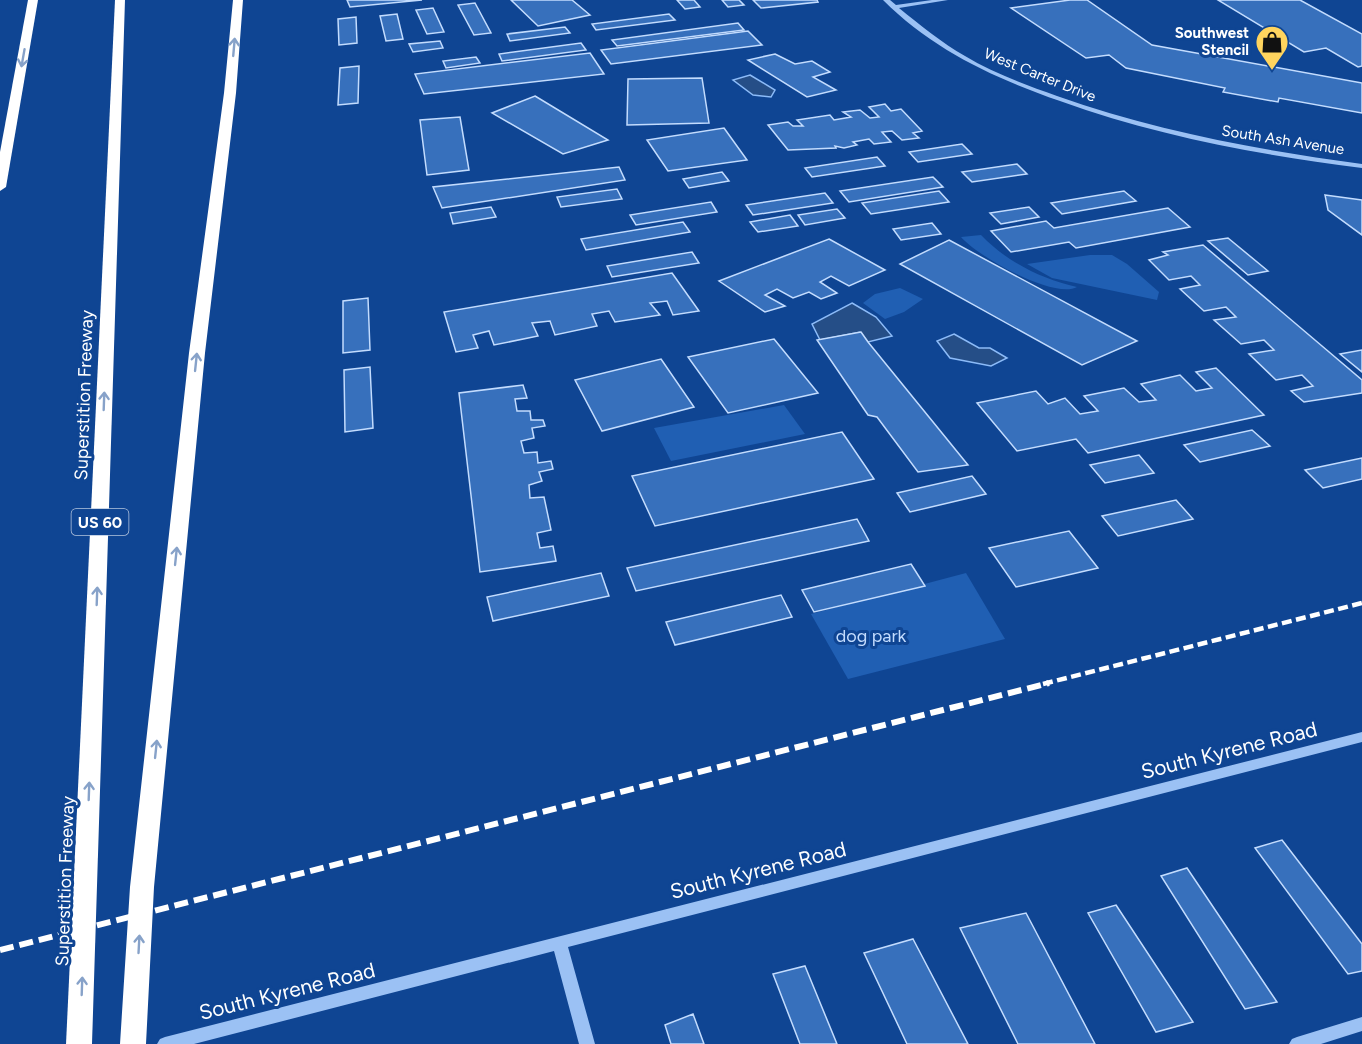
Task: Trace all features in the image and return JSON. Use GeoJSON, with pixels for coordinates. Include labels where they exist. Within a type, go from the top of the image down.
{"type":"FeatureCollection","features":[{"type":"Feature","properties":{"kind":"highway"},"geometry":{"type":"LineString","coordinates":[[0,187],[33,0]]}},
{"type":"Feature","properties":{"kind":"highway","name":"Superstition Freeway"},"geometry":{"type":"LineString","coordinates":[[79,1044],[120,0]]}},
{"type":"Feature","properties":{"kind":"highway"},"geometry":{"type":"LineString","coordinates":[[133,1044],[142,887],[197,353],[230,93],[238,0]]}},
{"type":"Feature","properties":{"kind":"street","name":"West Carter Drive"},"geometry":{"type":"LineString","coordinates":[[886,0],[923,32],[964,58],[1009,80],[1113,117],[1200,140]]}},
{"type":"Feature","properties":{"kind":"street"},"geometry":{"type":"LineString","coordinates":[[894,7],[945,0]]}},
{"type":"Feature","properties":{"kind":"street","name":"South Ash Avenue"},"geometry":{"type":"LineString","coordinates":[[1200,140],[1290,157],[1362,166]]}},
{"type":"Feature","properties":{"kind":"street","name":"South Kyrene Road"},"geometry":{"type":"LineString","coordinates":[[165,1044],[1362,737]]}},
{"type":"Feature","properties":{"kind":"street"},"geometry":{"type":"LineString","coordinates":[[559,942],[587,1044]]}},
{"type":"Feature","properties":{"kind":"street"},"geometry":{"type":"LineString","coordinates":[[1296,1044],[1362,1024]]}},
{"type":"Feature","properties":{"kind":"green space"},"geometry":{"type":"Polygon","coordinates":[[[981,235],[991,245],[1025,268],[1077,287],[1066,289],[1034,282],[999,265],[961,237],[981,235]]]}},
{"type":"Feature","properties":{"kind":"green space"},"geometry":{"type":"Polygon","coordinates":[[[1090,255],[1112,255],[1127,264],[1159,292],[1157,300],[1052,278],[1027,264],[1090,255]]]}},
{"type":"Feature","properties":{"kind":"green space"},"geometry":{"type":"Polygon","coordinates":[[[900,288],[923,299],[904,312],[885,319],[863,303],[875,294],[900,288]]]}},
{"type":"Feature","properties":{"kind":"green space"},"geometry":{"type":"Polygon","coordinates":[[[784,405],[805,434],[671,461],[654,428],[784,405]]]}},
{"type":"Feature","properties":{"kind":"green space","name":"dog park"},"geometry":{"type":"Polygon","coordinates":[[[966,573],[1005,639],[848,679],[811,614],[966,573]]]}},
{"type":"Feature","properties":{"kind":"shaded area"},"geometry":{"type":"Polygon","coordinates":[[[750,75],[775,90],[771,97],[753,95],[733,80],[750,75]]]}},
{"type":"Feature","properties":{"kind":"shaded area"},"geometry":{"type":"Polygon","coordinates":[[[852,303],[876,317],[892,336],[868,342],[860,332],[820,340],[812,324],[852,303]]]}},
{"type":"Feature","properties":{"kind":"shaded area"},"geometry":{"type":"Polygon","coordinates":[[[954,334],[979,348],[990,348],[1007,358],[991,366],[950,358],[937,341],[954,334]]]}},
{"type":"Feature","properties":{"kind":"building"},"geometry":{"type":"Polygon","coordinates":[[[347,0],[422,0],[350,7],[347,0]]]}},
{"type":"Feature","properties":{"kind":"building"},"geometry":{"type":"Polygon","coordinates":[[[511,0],[572,0],[590,15],[538,26],[511,0]]]}},
{"type":"Feature","properties":{"kind":"building"},"geometry":{"type":"Polygon","coordinates":[[[677,0],[694,0],[700,7],[685,9],[677,0]]]}},
{"type":"Feature","properties":{"kind":"building"},"geometry":{"type":"Polygon","coordinates":[[[722,0],[739,0],[744,5],[728,7],[722,0]]]}},
{"type":"Feature","properties":{"kind":"building"},"geometry":{"type":"Polygon","coordinates":[[[753,0],[817,0],[818,2],[761,8],[753,0]]]}},
{"type":"Feature","properties":{"kind":"building"},"geometry":{"type":"Polygon","coordinates":[[[1087,0],[1152,45],[1362,83],[1362,113],[1279,98],[1278,102],[1223,92],[1225,88],[1126,68],[1109,55],[1086,58],[1011,8],[1087,0]]]}},
{"type":"Feature","properties":{"kind":"building"},"geometry":{"type":"Polygon","coordinates":[[[1218,0],[1300,0],[1362,34],[1362,66],[1358,67],[1326,48],[1304,52],[1218,0]]]}},
{"type":"Feature","properties":{"kind":"building"},"geometry":{"type":"Polygon","coordinates":[[[475,3],[491,33],[474,35],[458,5],[475,3]]]}},
{"type":"Feature","properties":{"kind":"building"},"geometry":{"type":"Polygon","coordinates":[[[433,8],[444,32],[427,34],[416,10],[433,8]]]}},
{"type":"Feature","properties":{"kind":"building"},"geometry":{"type":"Polygon","coordinates":[[[397,14],[403,39],[386,41],[380,16],[397,14]]]}},
{"type":"Feature","properties":{"kind":"building"},"geometry":{"type":"Polygon","coordinates":[[[669,14],[675,20],[596,30],[592,24],[669,14]]]}},
{"type":"Feature","properties":{"kind":"building"},"geometry":{"type":"Polygon","coordinates":[[[356,17],[357,43],[339,45],[338,19],[356,17]]]}},
{"type":"Feature","properties":{"kind":"building"},"geometry":{"type":"Polygon","coordinates":[[[738,23],[744,30],[617,46],[612,40],[738,23]]]}},
{"type":"Feature","properties":{"kind":"building"},"geometry":{"type":"Polygon","coordinates":[[[565,27],[570,33],[510,41],[507,34],[565,27]]]}},
{"type":"Feature","properties":{"kind":"building"},"geometry":{"type":"Polygon","coordinates":[[[748,31],[762,45],[611,64],[601,50],[748,31]]]}},
{"type":"Feature","properties":{"kind":"building"},"geometry":{"type":"Polygon","coordinates":[[[440,41],[443,48],[413,52],[409,44],[440,41]]]}},
{"type":"Feature","properties":{"kind":"building"},"geometry":{"type":"Polygon","coordinates":[[[581,43],[586,50],[502,61],[499,54],[581,43]]]}},
{"type":"Feature","properties":{"kind":"building"},"geometry":{"type":"Polygon","coordinates":[[[590,53],[604,74],[424,94],[415,74],[590,53]]]}},
{"type":"Feature","properties":{"kind":"building"},"geometry":{"type":"Polygon","coordinates":[[[775,54],[795,64],[812,61],[830,72],[813,77],[836,90],[807,97],[748,60],[775,54]]]}},
{"type":"Feature","properties":{"kind":"building"},"geometry":{"type":"Polygon","coordinates":[[[476,57],[480,63],[446,68],[443,61],[476,57]]]}},
{"type":"Feature","properties":{"kind":"building"},"geometry":{"type":"Polygon","coordinates":[[[359,66],[358,103],[338,105],[340,68],[359,66]]]}},
{"type":"Feature","properties":{"kind":"building"},"geometry":{"type":"Polygon","coordinates":[[[702,78],[709,123],[627,125],[628,79],[702,78]]]}},
{"type":"Feature","properties":{"kind":"building"},"geometry":{"type":"Polygon","coordinates":[[[535,96],[608,140],[563,154],[492,113],[535,96]]]}},
{"type":"Feature","properties":{"kind":"building"},"geometry":{"type":"Polygon","coordinates":[[[885,104],[891,111],[901,109],[922,131],[913,133],[919,138],[902,140],[892,131],[882,132],[891,142],[874,144],[869,139],[853,142],[857,145],[844,148],[835,146],[836,148],[788,150],[768,125],[788,122],[793,126],[803,126],[797,120],[830,115],[834,120],[851,117],[843,112],[860,110],[870,118],[879,117],[869,107],[885,104]]]}},
{"type":"Feature","properties":{"kind":"building"},"geometry":{"type":"Polygon","coordinates":[[[460,117],[469,170],[427,175],[420,120],[460,117]]]}},
{"type":"Feature","properties":{"kind":"building"},"geometry":{"type":"Polygon","coordinates":[[[724,128],[747,160],[668,171],[647,140],[724,128]]]}},
{"type":"Feature","properties":{"kind":"building"},"geometry":{"type":"Polygon","coordinates":[[[962,144],[972,154],[918,162],[909,152],[962,144]]]}},
{"type":"Feature","properties":{"kind":"building"},"geometry":{"type":"Polygon","coordinates":[[[877,157],[885,166],[812,177],[805,168],[877,157]]]}},
{"type":"Feature","properties":{"kind":"building"},"geometry":{"type":"Polygon","coordinates":[[[1017,164],[1027,174],[972,182],[962,172],[1017,164]]]}},
{"type":"Feature","properties":{"kind":"building"},"geometry":{"type":"Polygon","coordinates":[[[619,167],[625,180],[442,208],[433,187],[619,167]]]}},
{"type":"Feature","properties":{"kind":"building"},"geometry":{"type":"Polygon","coordinates":[[[722,172],[729,181],[689,188],[683,179],[722,172]]]}},
{"type":"Feature","properties":{"kind":"building"},"geometry":{"type":"Polygon","coordinates":[[[933,177],[943,187],[849,202],[840,191],[933,177]]]}},
{"type":"Feature","properties":{"kind":"building"},"geometry":{"type":"Polygon","coordinates":[[[617,189],[622,199],[561,207],[557,197],[617,189]]]}},
{"type":"Feature","properties":{"kind":"building"},"geometry":{"type":"Polygon","coordinates":[[[939,191],[949,202],[871,214],[862,203],[939,191]]]}},
{"type":"Feature","properties":{"kind":"building"},"geometry":{"type":"Polygon","coordinates":[[[1124,191],[1136,201],[1062,214],[1051,203],[1124,191]]]}},
{"type":"Feature","properties":{"kind":"building"},"geometry":{"type":"Polygon","coordinates":[[[825,193],[833,203],[753,215],[746,205],[825,193]]]}},
{"type":"Feature","properties":{"kind":"building"},"geometry":{"type":"Polygon","coordinates":[[[1325,195],[1362,200],[1362,235],[1328,210],[1325,195]]]}},
{"type":"Feature","properties":{"kind":"building"},"geometry":{"type":"Polygon","coordinates":[[[711,202],[717,212],[636,225],[630,215],[711,202]]]}},
{"type":"Feature","properties":{"kind":"building"},"geometry":{"type":"Polygon","coordinates":[[[491,207],[496,217],[453,224],[450,213],[491,207]]]}},
{"type":"Feature","properties":{"kind":"building"},"geometry":{"type":"Polygon","coordinates":[[[1029,207],[1039,217],[1001,224],[990,213],[1029,207]]]}},
{"type":"Feature","properties":{"kind":"building"},"geometry":{"type":"Polygon","coordinates":[[[1168,208],[1190,227],[1076,248],[1069,242],[1011,252],[991,231],[1046,221],[1054,228],[1168,208]]]}},
{"type":"Feature","properties":{"kind":"building"},"geometry":{"type":"Polygon","coordinates":[[[837,209],[845,218],[805,225],[798,215],[837,209]]]}},
{"type":"Feature","properties":{"kind":"building"},"geometry":{"type":"Polygon","coordinates":[[[790,215],[798,226],[758,232],[750,222],[790,215]]]}},
{"type":"Feature","properties":{"kind":"building"},"geometry":{"type":"Polygon","coordinates":[[[683,222],[690,232],[586,250],[581,239],[683,222]]]}},
{"type":"Feature","properties":{"kind":"building"},"geometry":{"type":"Polygon","coordinates":[[[932,223],[941,234],[901,240],[893,229],[932,223]]]}},
{"type":"Feature","properties":{"kind":"building"},"geometry":{"type":"Polygon","coordinates":[[[1228,238],[1268,271],[1248,275],[1208,241],[1228,238]]]}},
{"type":"Feature","properties":{"kind":"building"},"geometry":{"type":"Polygon","coordinates":[[[829,239],[885,270],[849,286],[831,276],[820,282],[837,293],[821,299],[809,292],[793,298],[777,289],[765,295],[785,306],[765,312],[719,281],[829,239]]]}},
{"type":"Feature","properties":{"kind":"building"},"geometry":{"type":"Polygon","coordinates":[[[949,240],[1137,341],[1082,365],[900,264],[949,240]]]}},
{"type":"Feature","properties":{"kind":"building"},"geometry":{"type":"Polygon","coordinates":[[[1203,245],[1362,380],[1362,393],[1304,402],[1291,391],[1313,386],[1302,375],[1276,380],[1249,354],[1274,350],[1264,340],[1241,344],[1214,320],[1236,317],[1226,307],[1204,311],[1180,289],[1200,285],[1191,276],[1169,280],[1149,260],[1168,255],[1163,252],[1203,245]]]}},
{"type":"Feature","properties":{"kind":"building"},"geometry":{"type":"Polygon","coordinates":[[[692,252],[699,263],[612,277],[607,266],[692,252]]]}},
{"type":"Feature","properties":{"kind":"building"},"geometry":{"type":"Polygon","coordinates":[[[672,273],[699,311],[673,315],[667,301],[650,303],[660,315],[615,322],[609,311],[592,314],[597,326],[555,335],[550,321],[532,323],[538,336],[494,345],[489,331],[473,335],[478,348],[456,352],[444,312],[672,273]]]}},
{"type":"Feature","properties":{"kind":"building"},"geometry":{"type":"Polygon","coordinates":[[[368,298],[370,350],[343,353],[343,301],[368,298]]]}},
{"type":"Feature","properties":{"kind":"building"},"geometry":{"type":"Polygon","coordinates":[[[861,332],[968,465],[918,472],[877,417],[868,415],[817,340],[861,332]]]}},
{"type":"Feature","properties":{"kind":"building"},"geometry":{"type":"Polygon","coordinates":[[[774,339],[818,393],[728,413],[688,357],[774,339]]]}},
{"type":"Feature","properties":{"kind":"building"},"geometry":{"type":"Polygon","coordinates":[[[1362,350],[1362,372],[1340,354],[1362,350]]]}},
{"type":"Feature","properties":{"kind":"building"},"geometry":{"type":"Polygon","coordinates":[[[661,359],[694,407],[602,431],[575,380],[661,359]]]}},
{"type":"Feature","properties":{"kind":"building"},"geometry":{"type":"Polygon","coordinates":[[[370,367],[373,428],[345,432],[344,370],[370,367]]]}},
{"type":"Feature","properties":{"kind":"building"},"geometry":{"type":"Polygon","coordinates":[[[1216,368],[1264,415],[1088,453],[1076,439],[1017,451],[977,403],[1036,391],[1048,404],[1065,398],[1080,414],[1098,411],[1084,396],[1124,388],[1139,402],[1156,400],[1141,384],[1180,375],[1196,391],[1212,388],[1196,372],[1216,368]]]}},
{"type":"Feature","properties":{"kind":"building"},"geometry":{"type":"Polygon","coordinates":[[[523,385],[527,398],[515,399],[517,411],[530,411],[531,420],[543,420],[545,426],[532,428],[534,438],[521,441],[524,453],[537,452],[538,463],[551,461],[553,469],[539,472],[542,481],[529,485],[530,498],[544,497],[551,530],[537,533],[540,548],[553,546],[556,561],[480,572],[459,393],[523,385]]]}},
{"type":"Feature","properties":{"kind":"building"},"geometry":{"type":"Polygon","coordinates":[[[1252,430],[1270,446],[1200,462],[1184,445],[1252,430]]]}},
{"type":"Feature","properties":{"kind":"building"},"geometry":{"type":"Polygon","coordinates":[[[842,432],[874,479],[655,526],[632,476],[842,432]]]}},
{"type":"Feature","properties":{"kind":"building"},"geometry":{"type":"Polygon","coordinates":[[[1139,455],[1154,473],[1105,483],[1090,465],[1139,455]]]}},
{"type":"Feature","properties":{"kind":"building"},"geometry":{"type":"Polygon","coordinates":[[[1362,458],[1362,479],[1323,488],[1305,470],[1362,458]]]}},
{"type":"Feature","properties":{"kind":"building"},"geometry":{"type":"Polygon","coordinates":[[[972,476],[986,494],[910,512],[897,493],[972,476]]]}},
{"type":"Feature","properties":{"kind":"building"},"geometry":{"type":"Polygon","coordinates":[[[1176,500],[1193,519],[1118,536],[1102,516],[1176,500]]]}},
{"type":"Feature","properties":{"kind":"building"},"geometry":{"type":"Polygon","coordinates":[[[857,519],[869,541],[636,591],[627,568],[857,519]]]}},
{"type":"Feature","properties":{"kind":"building"},"geometry":{"type":"Polygon","coordinates":[[[1069,531],[1098,568],[1016,587],[989,548],[1069,531]]]}},
{"type":"Feature","properties":{"kind":"building"},"geometry":{"type":"Polygon","coordinates":[[[911,564],[925,586],[814,612],[802,590],[911,564]]]}},
{"type":"Feature","properties":{"kind":"building"},"geometry":{"type":"Polygon","coordinates":[[[601,573],[609,596],[493,621],[487,597],[601,573]]]}},
{"type":"Feature","properties":{"kind":"building"},"geometry":{"type":"Polygon","coordinates":[[[781,595],[792,617],[675,645],[666,622],[781,595]]]}},
{"type":"Feature","properties":{"kind":"building"},"geometry":{"type":"Polygon","coordinates":[[[1282,840],[1362,944],[1362,971],[1348,974],[1255,848],[1282,840]]]}},
{"type":"Feature","properties":{"kind":"building"},"geometry":{"type":"Polygon","coordinates":[[[1187,868],[1277,1002],[1245,1009],[1161,876],[1187,868]]]}},
{"type":"Feature","properties":{"kind":"building"},"geometry":{"type":"Polygon","coordinates":[[[1116,905],[1193,1022],[1156,1032],[1088,913],[1116,905]]]}},
{"type":"Feature","properties":{"kind":"building"},"geometry":{"type":"Polygon","coordinates":[[[1026,913],[1095,1044],[1018,1044],[960,928],[1026,913]]]}},
{"type":"Feature","properties":{"kind":"building"},"geometry":{"type":"Polygon","coordinates":[[[913,939],[968,1044],[907,1044],[864,953],[913,939]]]}},
{"type":"Feature","properties":{"kind":"building"},"geometry":{"type":"Polygon","coordinates":[[[805,966],[837,1044],[800,1044],[773,974],[805,966]]]}},
{"type":"Feature","properties":{"kind":"building"},"geometry":{"type":"Polygon","coordinates":[[[693,1014],[704,1044],[671,1044],[665,1025],[693,1014]]]}},
{"type":"Feature","properties":{"kind":"railway"},"geometry":{"type":"LineString","coordinates":[[1043,684],[1362,603]]}},
{"type":"Feature","properties":{"kind":"railway"},"geometry":{"type":"LineString","coordinates":[[0,950],[1049,683]]}},
{"type":"Feature","properties":{"kind":"place","name":"Southwest Stencil"},"geometry":{"type":"Point","coordinates":[1272,71]}}]}
